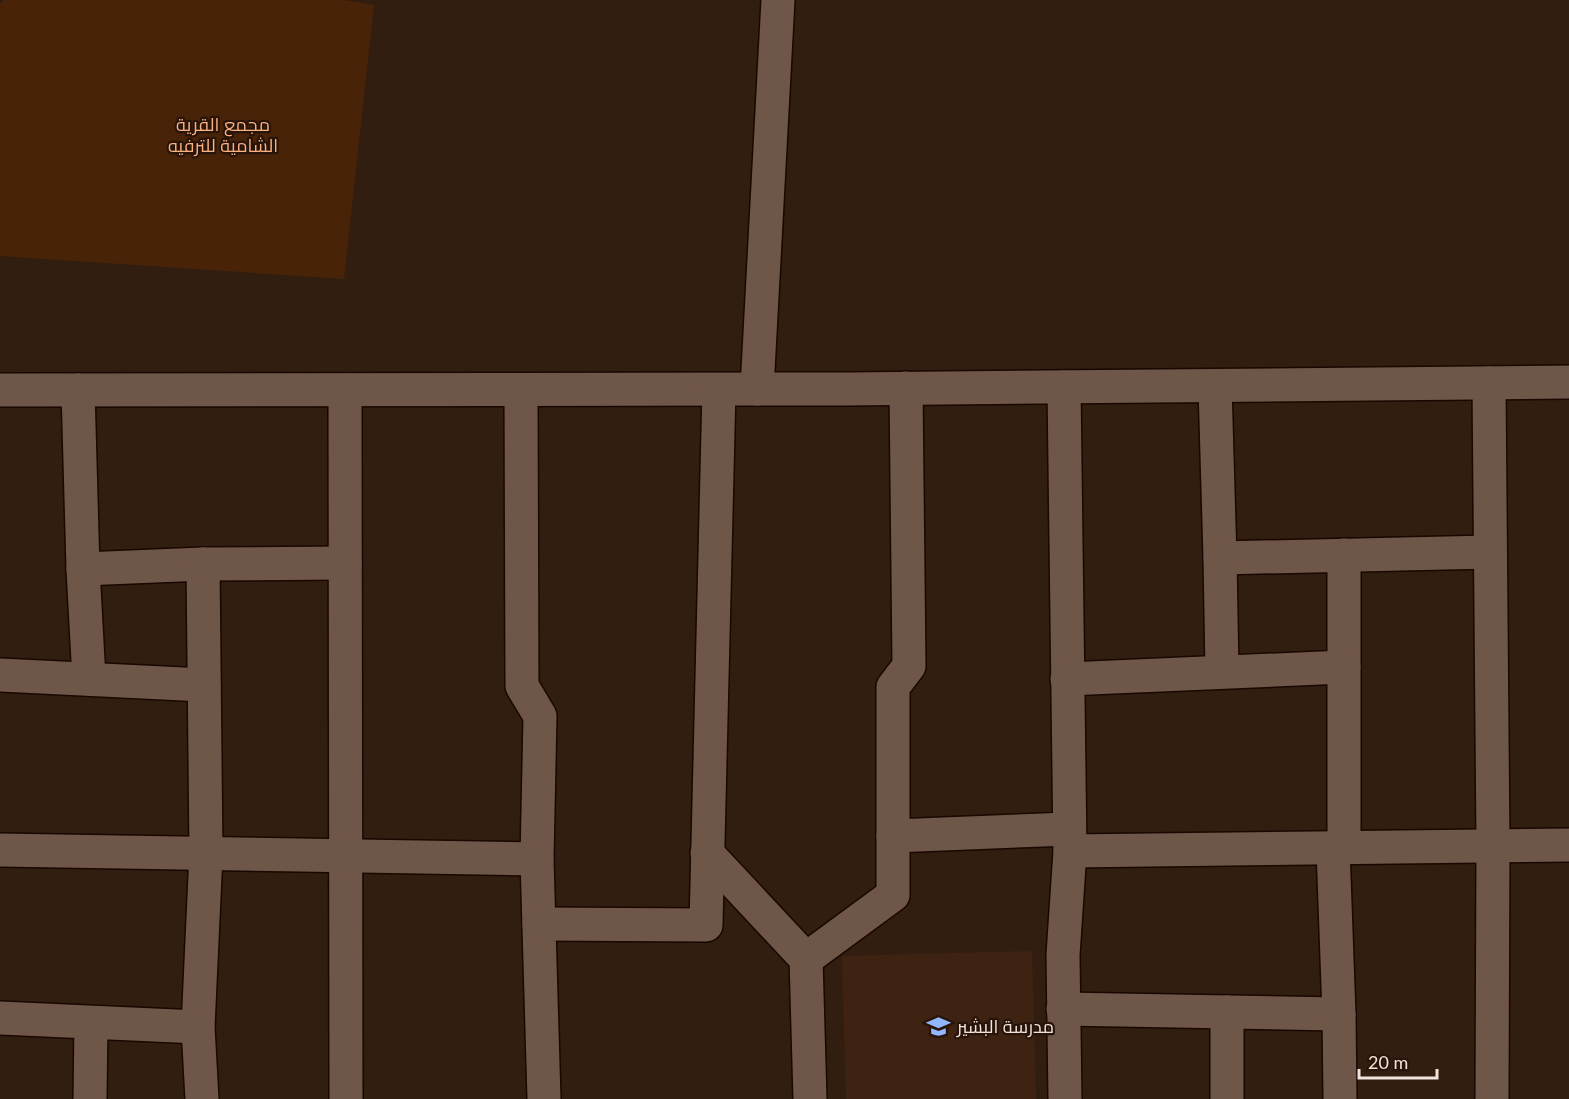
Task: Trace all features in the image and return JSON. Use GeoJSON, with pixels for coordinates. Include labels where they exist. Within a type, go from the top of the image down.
{"type":"FeatureCollection","features":[{"type":"Feature","properties":{"kind":"street"},"geometry":{"type":"LineString","coordinates":[[757,389],[778,0]]}},
{"type":"Feature","properties":{"kind":"street"},"geometry":{"type":"LineString","coordinates":[[0,390],[719,390],[1569,382]]}},
{"type":"Feature","properties":{"kind":"street"},"geometry":{"type":"LineString","coordinates":[[1489,383],[1493,846],[1492,1099]]}},
{"type":"Feature","properties":{"kind":"street"},"geometry":{"type":"LineString","coordinates":[[1215,386],[1222,672]]}},
{"type":"Feature","properties":{"kind":"street"},"geometry":{"type":"LineString","coordinates":[[1064,387],[1069,840],[1063,955],[1065,1099]]}},
{"type":"Feature","properties":{"kind":"street"},"geometry":{"type":"LineString","coordinates":[[806,959],[893,895],[893,687],[909,666],[906,388]]}},
{"type":"Feature","properties":{"kind":"street"},"geometry":{"type":"LineString","coordinates":[[78,390],[83,569],[89,679]]}},
{"type":"Feature","properties":{"kind":"street"},"geometry":{"type":"LineString","coordinates":[[345,390],[346,1099]]}},
{"type":"Feature","properties":{"kind":"street"},"geometry":{"type":"LineString","coordinates":[[521,390],[522,686],[540,716],[537,859],[544,1099]]}},
{"type":"Feature","properties":{"kind":"street"},"geometry":{"type":"LineString","coordinates":[[539,924],[706,925],[719,390]]}},
{"type":"Feature","properties":{"kind":"street"},"geometry":{"type":"LineString","coordinates":[[1221,558],[1490,552]]}},
{"type":"Feature","properties":{"kind":"street"},"geometry":{"type":"LineString","coordinates":[[1341,1099],[1338,848],[1344,667],[1344,555]]}},
{"type":"Feature","properties":{"kind":"street"},"geometry":{"type":"LineString","coordinates":[[83,569],[203,564],[345,563]]}},
{"type":"Feature","properties":{"kind":"street"},"geometry":{"type":"LineString","coordinates":[[202,1099],[198,1027],[206,854],[203,564]]}},
{"type":"Feature","properties":{"kind":"street"},"geometry":{"type":"LineString","coordinates":[[1067,679],[1344,667]]}},
{"type":"Feature","properties":{"kind":"street"},"geometry":{"type":"LineString","coordinates":[[0,675],[204,686]]}},
{"type":"Feature","properties":{"kind":"street"},"geometry":{"type":"LineString","coordinates":[[893,836],[1338,848],[1569,845]]}},
{"type":"Feature","properties":{"kind":"street"},"geometry":{"type":"LineString","coordinates":[[0,850],[537,859]]}},
{"type":"Feature","properties":{"kind":"street"},"geometry":{"type":"LineString","coordinates":[[707,854],[806,959],[810,1099]]}},
{"type":"Feature","properties":{"kind":"street"},"geometry":{"type":"LineString","coordinates":[[1063,1009],[1339,1014]]}},
{"type":"Feature","properties":{"kind":"street"},"geometry":{"type":"LineString","coordinates":[[1227,1012],[1227,1099]]}},
{"type":"Feature","properties":{"kind":"street"},"geometry":{"type":"LineString","coordinates":[[0,1018],[198,1027]]}},
{"type":"Feature","properties":{"kind":"street"},"geometry":{"type":"LineString","coordinates":[[90,1099],[91,1023]]}},
{"type":"Feature","properties":{"kind":"shaded area","name":"مدرسة البشير"},"geometry":{"type":"Polygon","coordinates":[[[1032,951],[1036,1099],[846,1099],[842,956],[1032,951]]]}},
{"type":"Feature","properties":{"kind":"green space","name":"مجمع القرية الشامية للترفيه"},"geometry":{"type":"Polygon","coordinates":[[[4,0],[343,0],[374,5],[344,279],[0,256],[0,4],[4,0]]]}},
{"type":"Feature","properties":{"kind":"place","name":"مدرسة البشير"},"geometry":{"type":"Point","coordinates":[939,1027]}}]}
